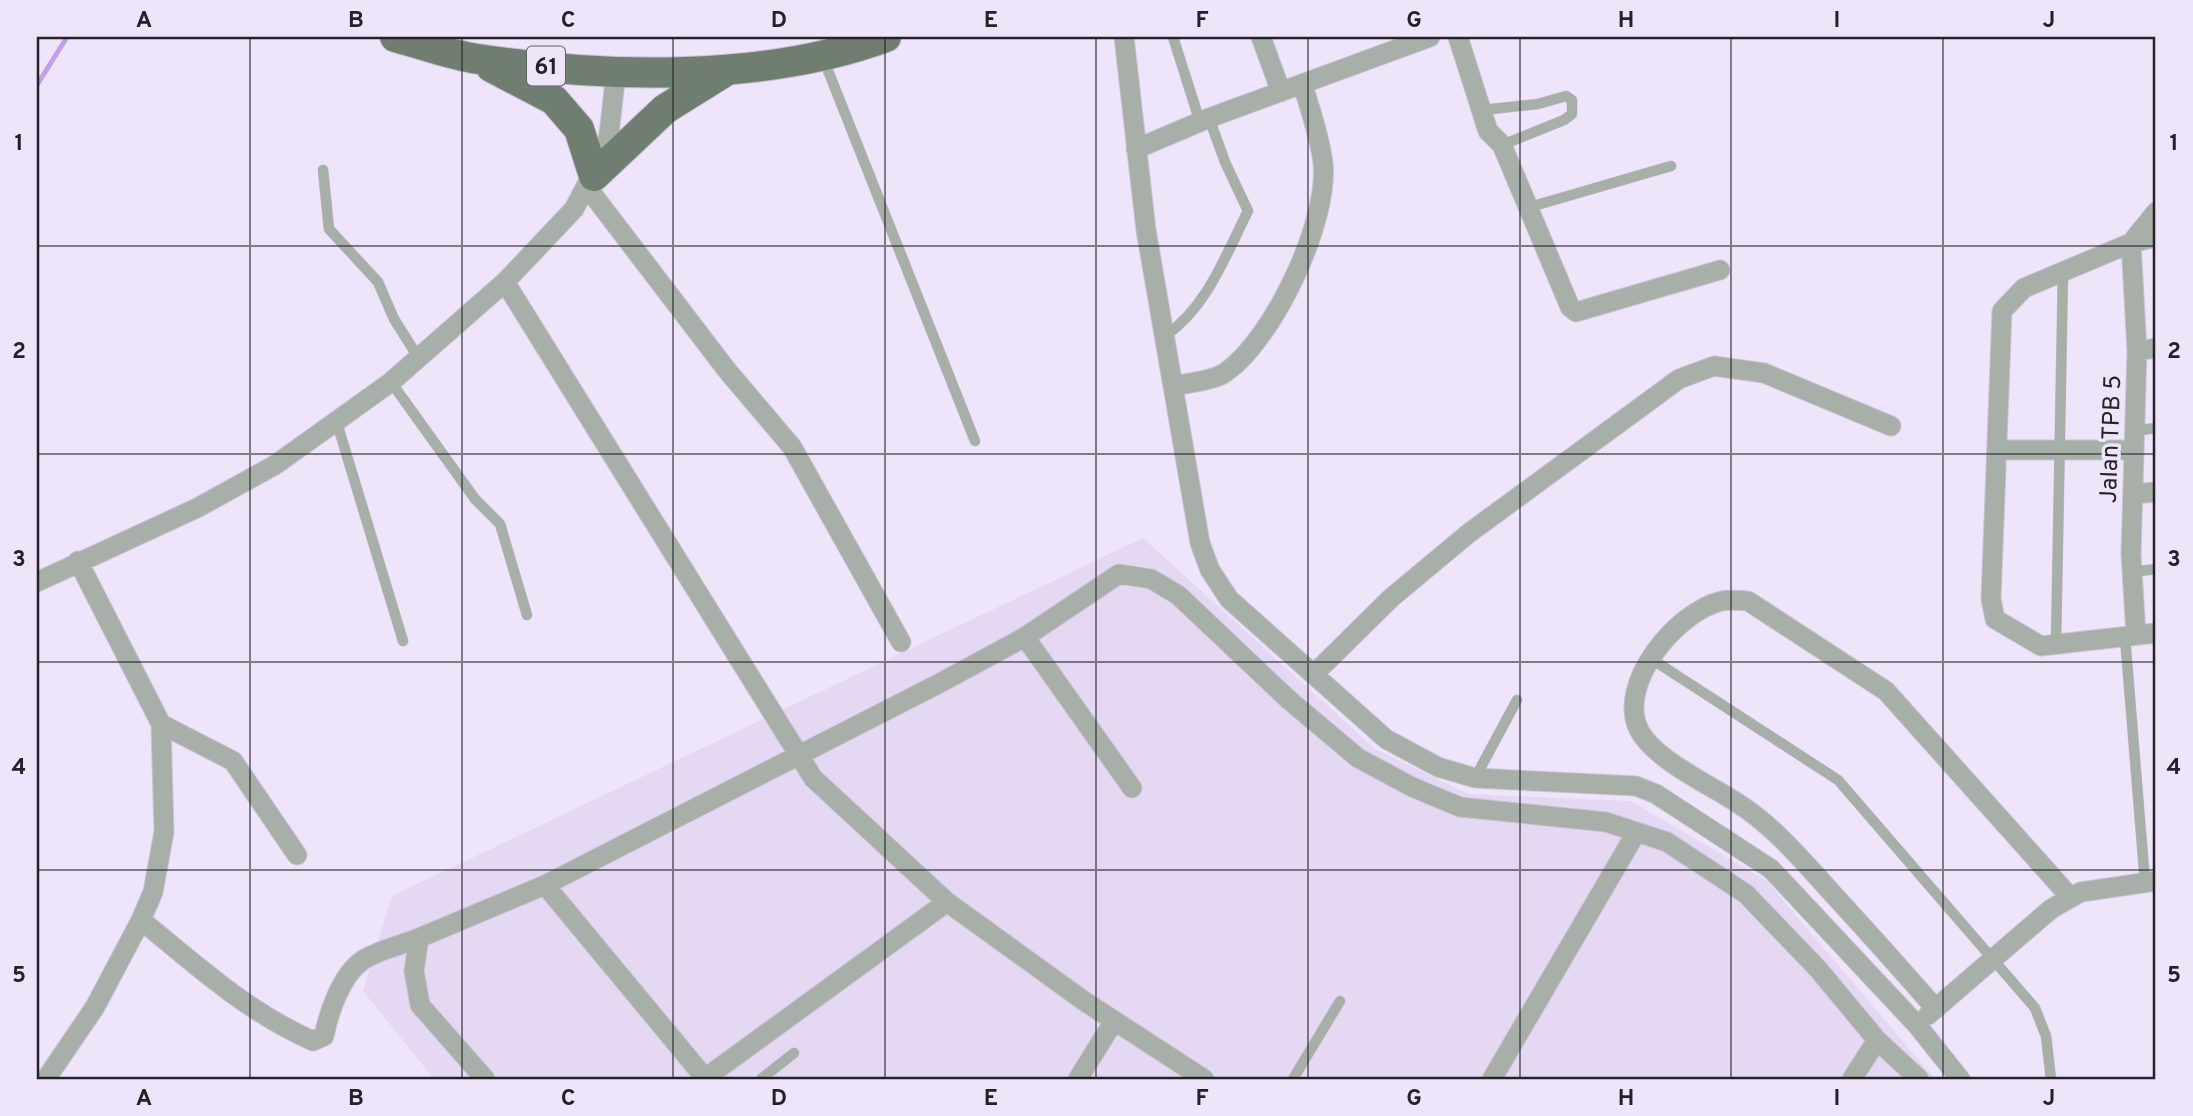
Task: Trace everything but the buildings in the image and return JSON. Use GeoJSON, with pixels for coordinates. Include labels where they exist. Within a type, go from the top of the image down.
{"type":"FeatureCollection","features":[{"type":"Feature","properties":{"kind":"main road","name":"61"},"geometry":{"type":"LineString","coordinates":[[395,37],[476,59],[616,73],[727,70],[822,54],[878,38]]}},
{"type":"Feature","properties":{"kind":"main road"},"geometry":{"type":"LineString","coordinates":[[476,59],[555,100],[579,129],[591,182]]}},
{"type":"Feature","properties":{"kind":"main road"},"geometry":{"type":"LineString","coordinates":[[591,182],[665,109],[727,70]]}},
{"type":"Feature","properties":{"kind":"street"},"geometry":{"type":"LineString","coordinates":[[1124,37],[1146,230],[1200,543],[1210,570],[1229,599],[1386,739],[1438,767],[1475,778],[1636,786],[1656,794],[1771,869],[1917,1025],[1960,1079]]}},
{"type":"Feature","properties":{"kind":"street"},"geometry":{"type":"LineString","coordinates":[[1261,37],[1281,92]]}},
{"type":"Feature","properties":{"kind":"street"},"geometry":{"type":"LineString","coordinates":[[1136,149],[1205,120],[1430,37]]}},
{"type":"Feature","properties":{"kind":"street"},"geometry":{"type":"LineString","coordinates":[[1458,37],[1488,131],[1502,145],[1570,307],[1576,312],[1720,270]]}},
{"type":"Feature","properties":{"kind":"street"},"geometry":{"type":"LineString","coordinates":[[37,582],[197,508],[275,465],[391,382],[505,282],[574,209],[591,182],[609,134],[616,73]]}},
{"type":"Feature","properties":{"kind":"street"},"geometry":{"type":"LineString","coordinates":[[1175,386],[1224,374],[1250,351],[1280,308],[1308,242],[1322,192],[1323,163],[1303,85]]}},
{"type":"Feature","properties":{"kind":"street"},"geometry":{"type":"LineString","coordinates":[[591,182],[726,369],[792,447],[901,642]]}},
{"type":"Feature","properties":{"kind":"street"},"geometry":{"type":"LineString","coordinates":[[2131,243],[2156,212]]}},
{"type":"Feature","properties":{"kind":"street"},"geometry":{"type":"LineString","coordinates":[[2139,635],[2041,646],[1995,620],[1991,599],[2002,311],[2024,288],[2131,243],[2156,237]]}},
{"type":"Feature","properties":{"kind":"street","name":"Jalan TPB 5"},"geometry":{"type":"LineString","coordinates":[[2131,243],[2146,349],[2134,440],[2132,572],[2139,635]]}},
{"type":"Feature","properties":{"kind":"street"},"geometry":{"type":"LineString","coordinates":[[505,282],[813,778],[947,902],[1114,1021],[1205,1079]]}},
{"type":"Feature","properties":{"kind":"street"},"geometry":{"type":"LineString","coordinates":[[1315,673],[1391,598],[1469,533],[1679,379],[1714,366],[1764,373],[1891,426]]}},
{"type":"Feature","properties":{"kind":"street"},"geometry":{"type":"LineString","coordinates":[[1997,450],[2060,451],[2134,440]]}},
{"type":"Feature","properties":{"kind":"street"},"geometry":{"type":"LineString","coordinates":[[2133,494],[2156,492]]}},
{"type":"Feature","properties":{"kind":"street"},"geometry":{"type":"LineString","coordinates":[[46,1079],[94,1007],[141,920],[153,892],[164,832],[161,724],[78,561]]}},
{"type":"Feature","properties":{"kind":"street"},"geometry":{"type":"LineString","coordinates":[[141,920],[244,1004],[276,1025],[313,1041],[324,1037],[335,1001],[348,977],[363,960],[545,885],[1025,637],[1119,574],[1151,579],[1178,595],[1216,634],[1358,758],[1412,787],[1460,807],[1606,822],[1667,842],[1746,894],[1818,969],[1877,1040],[1919,1079]]}},
{"type":"Feature","properties":{"kind":"street"},"geometry":{"type":"LineString","coordinates":[[1935,1008],[1784,839],[1754,813],[1658,752],[1640,732],[1632,712],[1635,694],[1650,658],[1668,635],[1695,613],[1722,600],[1748,601],[1886,691],[2071,898]]}},
{"type":"Feature","properties":{"kind":"street"},"geometry":{"type":"LineString","coordinates":[[1025,637],[1132,788]]}},
{"type":"Feature","properties":{"kind":"street"},"geometry":{"type":"LineString","coordinates":[[161,724],[233,761],[297,855]]}},
{"type":"Feature","properties":{"kind":"street"},"geometry":{"type":"LineString","coordinates":[[1506,812],[1512,781]]}},
{"type":"Feature","properties":{"kind":"street"},"geometry":{"type":"LineString","coordinates":[[1492,1079],[1636,833]]}},
{"type":"Feature","properties":{"kind":"street"},"geometry":{"type":"LineString","coordinates":[[1917,1025],[2051,909],[2081,892],[2151,882]]}},
{"type":"Feature","properties":{"kind":"street"},"geometry":{"type":"LineString","coordinates":[[545,885],[705,1079],[947,902]]}},
{"type":"Feature","properties":{"kind":"street"},"geometry":{"type":"LineString","coordinates":[[419,939],[414,971],[420,1005],[485,1079]]}},
{"type":"Feature","properties":{"kind":"street"},"geometry":{"type":"LineString","coordinates":[[1078,1079],[1114,1021]]}},
{"type":"Feature","properties":{"kind":"street"},"geometry":{"type":"LineString","coordinates":[[1852,1079],[1877,1040]]}},
{"type":"Feature","properties":{"kind":"lane"},"geometry":{"type":"LineString","coordinates":[[1166,337],[1186,322],[1205,296],[1248,211],[1205,120],[1172,37]]}},
{"type":"Feature","properties":{"kind":"lane"},"geometry":{"type":"LineString","coordinates":[[822,54],[975,441]]}},
{"type":"Feature","properties":{"kind":"lane"},"geometry":{"type":"LineString","coordinates":[[1482,110],[1538,104],[1566,96],[1572,100],[1572,114],[1564,120],[1502,145]]}},
{"type":"Feature","properties":{"kind":"lane"},"geometry":{"type":"LineString","coordinates":[[1530,207],[1671,166]]}},
{"type":"Feature","properties":{"kind":"lane"},"geometry":{"type":"LineString","coordinates":[[323,170],[329,229],[378,282],[394,319],[418,357]]}},
{"type":"Feature","properties":{"kind":"lane"},"geometry":{"type":"LineString","coordinates":[[2056,644],[2063,271]]}},
{"type":"Feature","properties":{"kind":"lane"},"geometry":{"type":"LineString","coordinates":[[391,382],[475,499],[500,524],[527,615]]}},
{"type":"Feature","properties":{"kind":"lane"},"geometry":{"type":"LineString","coordinates":[[337,423],[403,641]]}},
{"type":"Feature","properties":{"kind":"lane"},"geometry":{"type":"LineString","coordinates":[[2134,440],[2156,428]]}},
{"type":"Feature","properties":{"kind":"lane"},"geometry":{"type":"LineString","coordinates":[[2132,572],[2156,569]]}},
{"type":"Feature","properties":{"kind":"lane"},"geometry":{"type":"LineString","coordinates":[[2139,635],[2151,882]]}},
{"type":"Feature","properties":{"kind":"lane"},"geometry":{"type":"LineString","coordinates":[[1650,658],[1838,780],[2039,1015],[2046,1036],[2051,1079]]}},
{"type":"Feature","properties":{"kind":"lane"},"geometry":{"type":"LineString","coordinates":[[1475,778],[1517,700]]}},
{"type":"Feature","properties":{"kind":"lane"},"geometry":{"type":"LineString","coordinates":[[1293,1079],[1340,1002]]}},
{"type":"Feature","properties":{"kind":"lane"},"geometry":{"type":"LineString","coordinates":[[761,1079],[794,1054]]}},
{"type":"Feature","properties":{"kind":"shaded area"},"geometry":{"type":"Polygon","coordinates":[[[1143,538],[1375,749],[1469,794],[1631,801],[1767,881],[1935,1079],[434,1079],[363,991],[392,896],[1143,538]]]}},
{"type":"Feature","properties":{"kind":"waterway"},"geometry":{"type":"LineString","coordinates":[[37,85],[67,37]]}}]}
